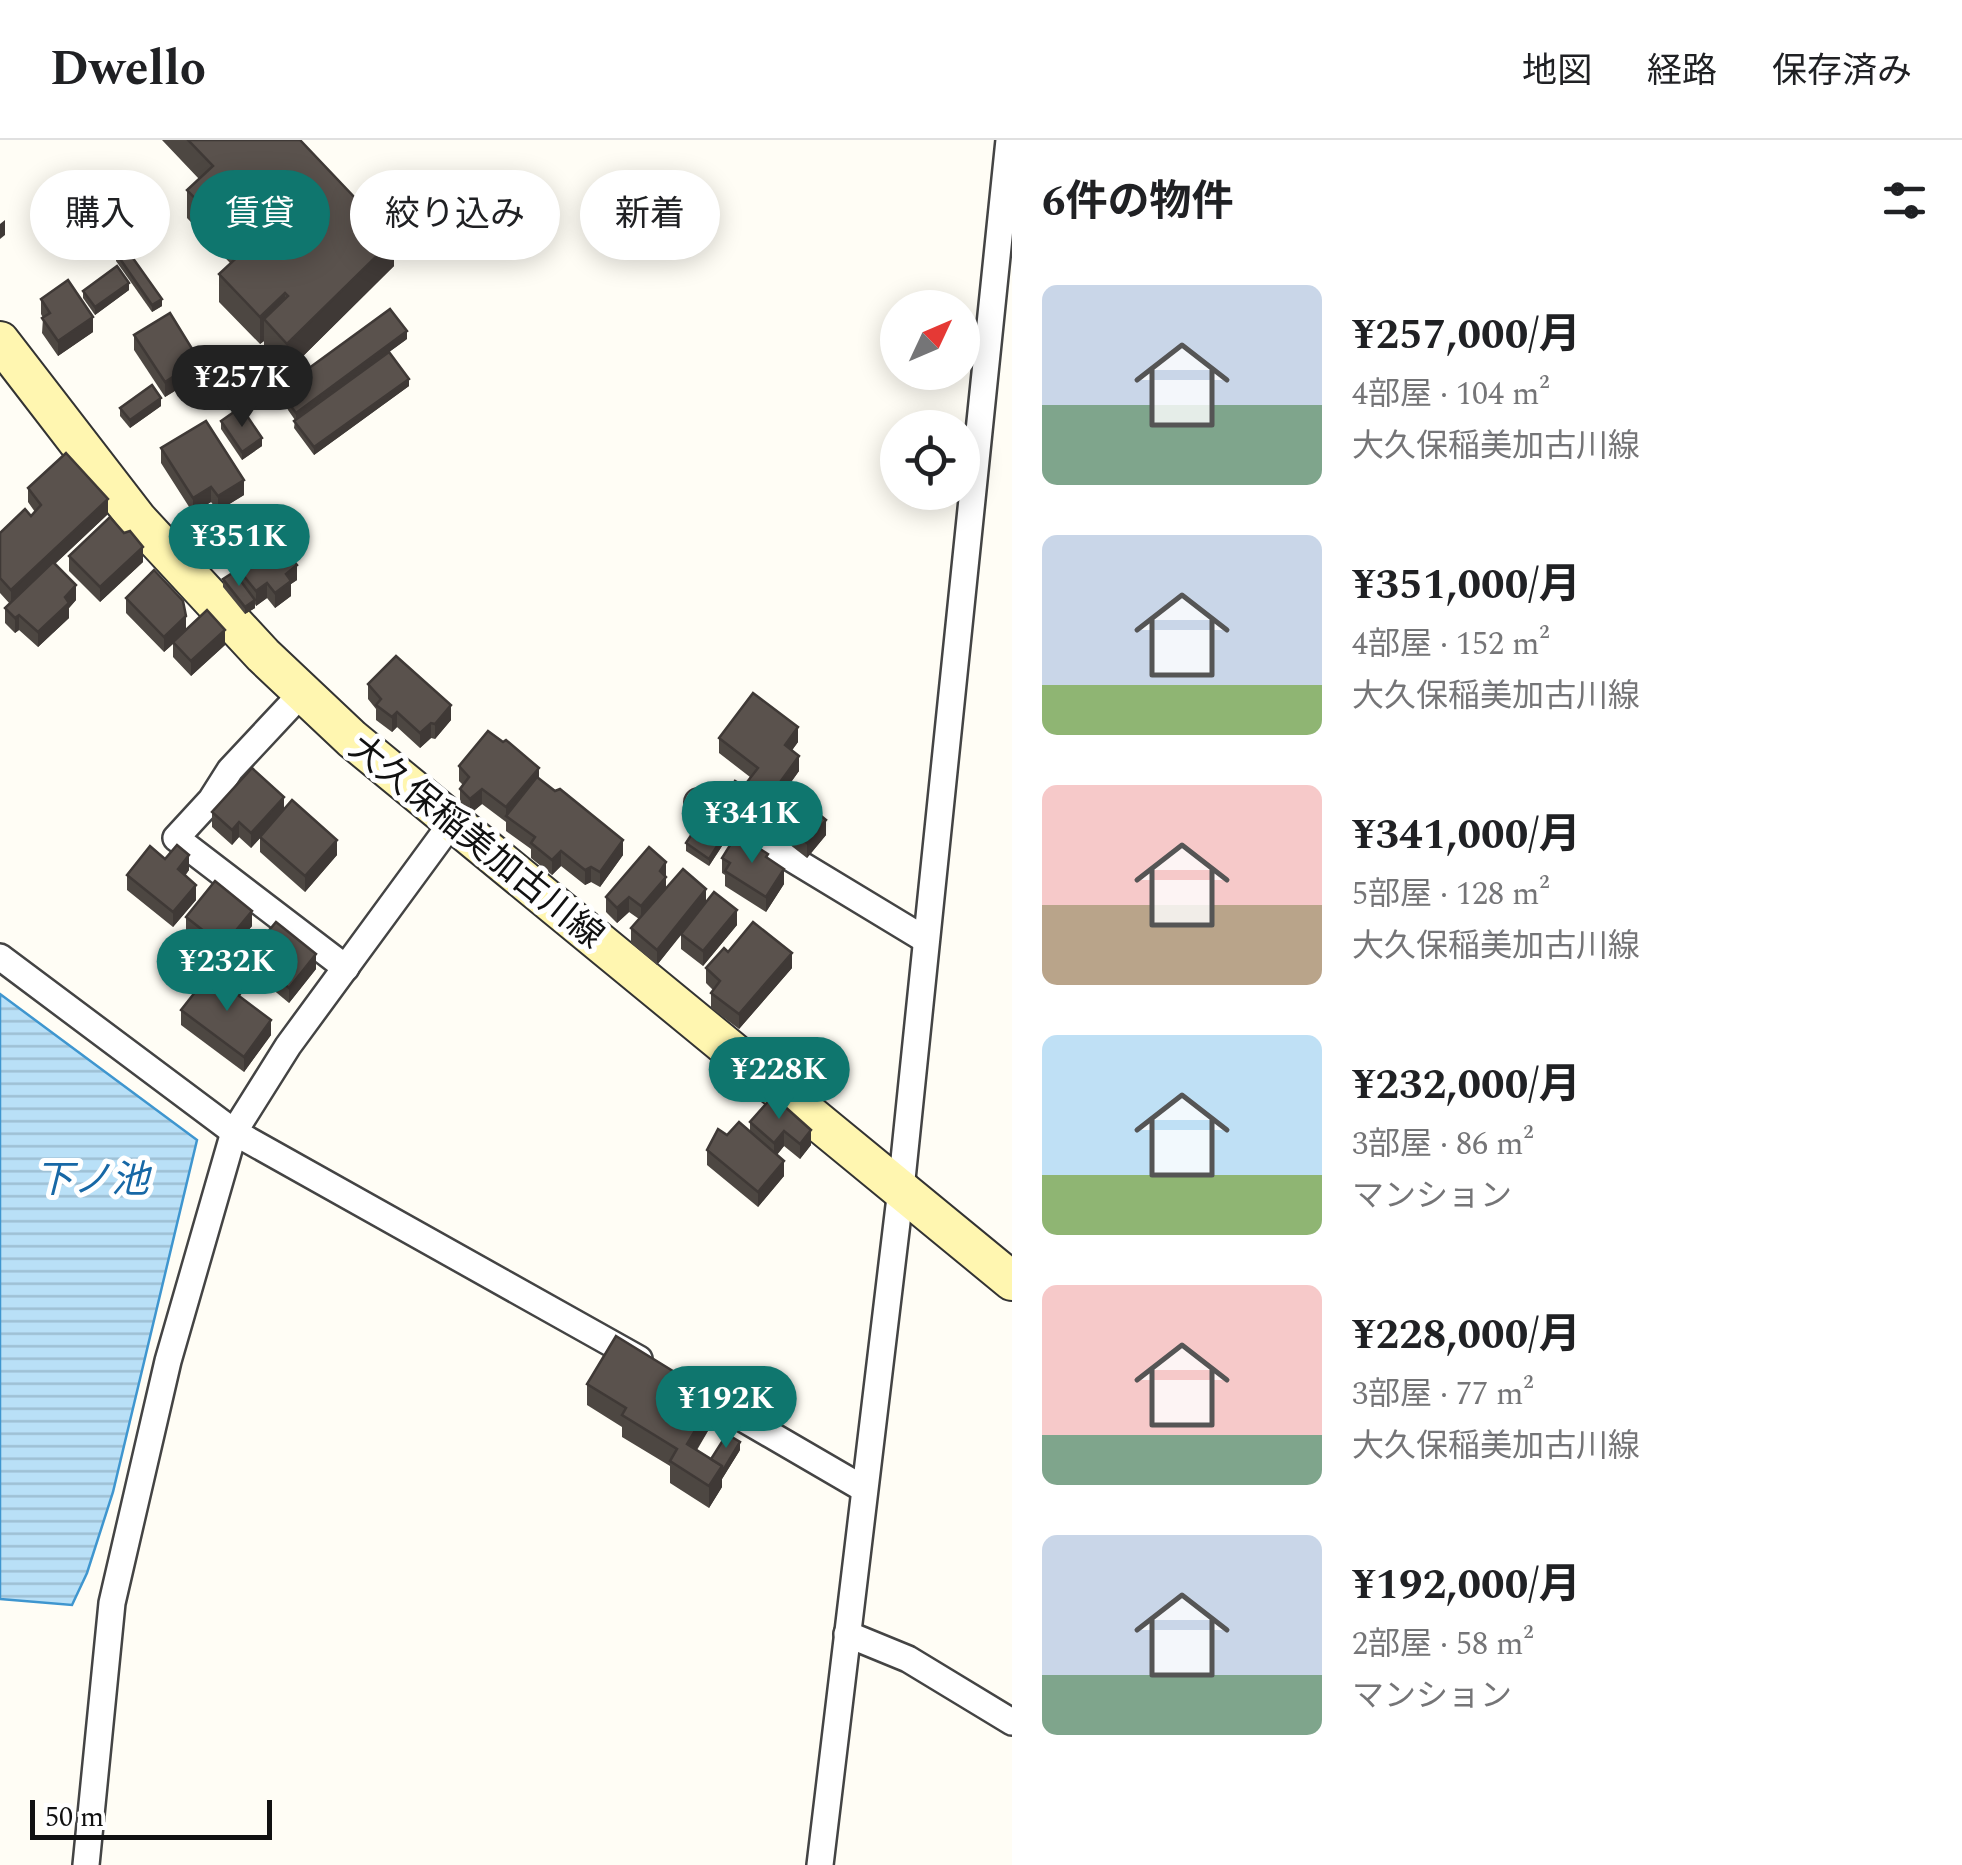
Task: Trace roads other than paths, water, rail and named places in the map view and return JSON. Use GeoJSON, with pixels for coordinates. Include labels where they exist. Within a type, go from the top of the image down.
{"type":"FeatureCollection","features":[{"type":"Feature","properties":{"kind":"main road","name":"大久保稲美加古川線"},"geometry":{"type":"LineString","coordinates":[[0,342],[138,520],[352,739],[1012,1281]]}},
{"type":"Feature","properties":{"kind":"street"},"geometry":{"type":"LineString","coordinates":[[820,1865],[902,1189],[1009,156]]}},
{"type":"Feature","properties":{"kind":"street"},"geometry":{"type":"LineString","coordinates":[[302,692],[230,770],[211,800],[176,838],[346,968]]}},
{"type":"Feature","properties":{"kind":"street"},"geometry":{"type":"LineString","coordinates":[[698,802],[926,940]]}},
{"type":"Feature","properties":{"kind":"street"},"geometry":{"type":"LineString","coordinates":[[86,1865],[112,1603],[168,1361],[234,1132],[288,1046],[453,821]]}},
{"type":"Feature","properties":{"kind":"street"},"geometry":{"type":"LineString","coordinates":[[0,957],[234,1132],[560,1312],[864,1489]]}},
{"type":"Feature","properties":{"kind":"street"},"geometry":{"type":"LineString","coordinates":[[848,1634],[908,1659],[1012,1722]]}},
{"type":"Feature","properties":{"kind":"water","name":"下ノ池"},"geometry":{"type":"Polygon","coordinates":[[[0,994],[197,1140],[113,1492],[87,1573],[72,1605],[0,1599],[0,994]]]}}]}
